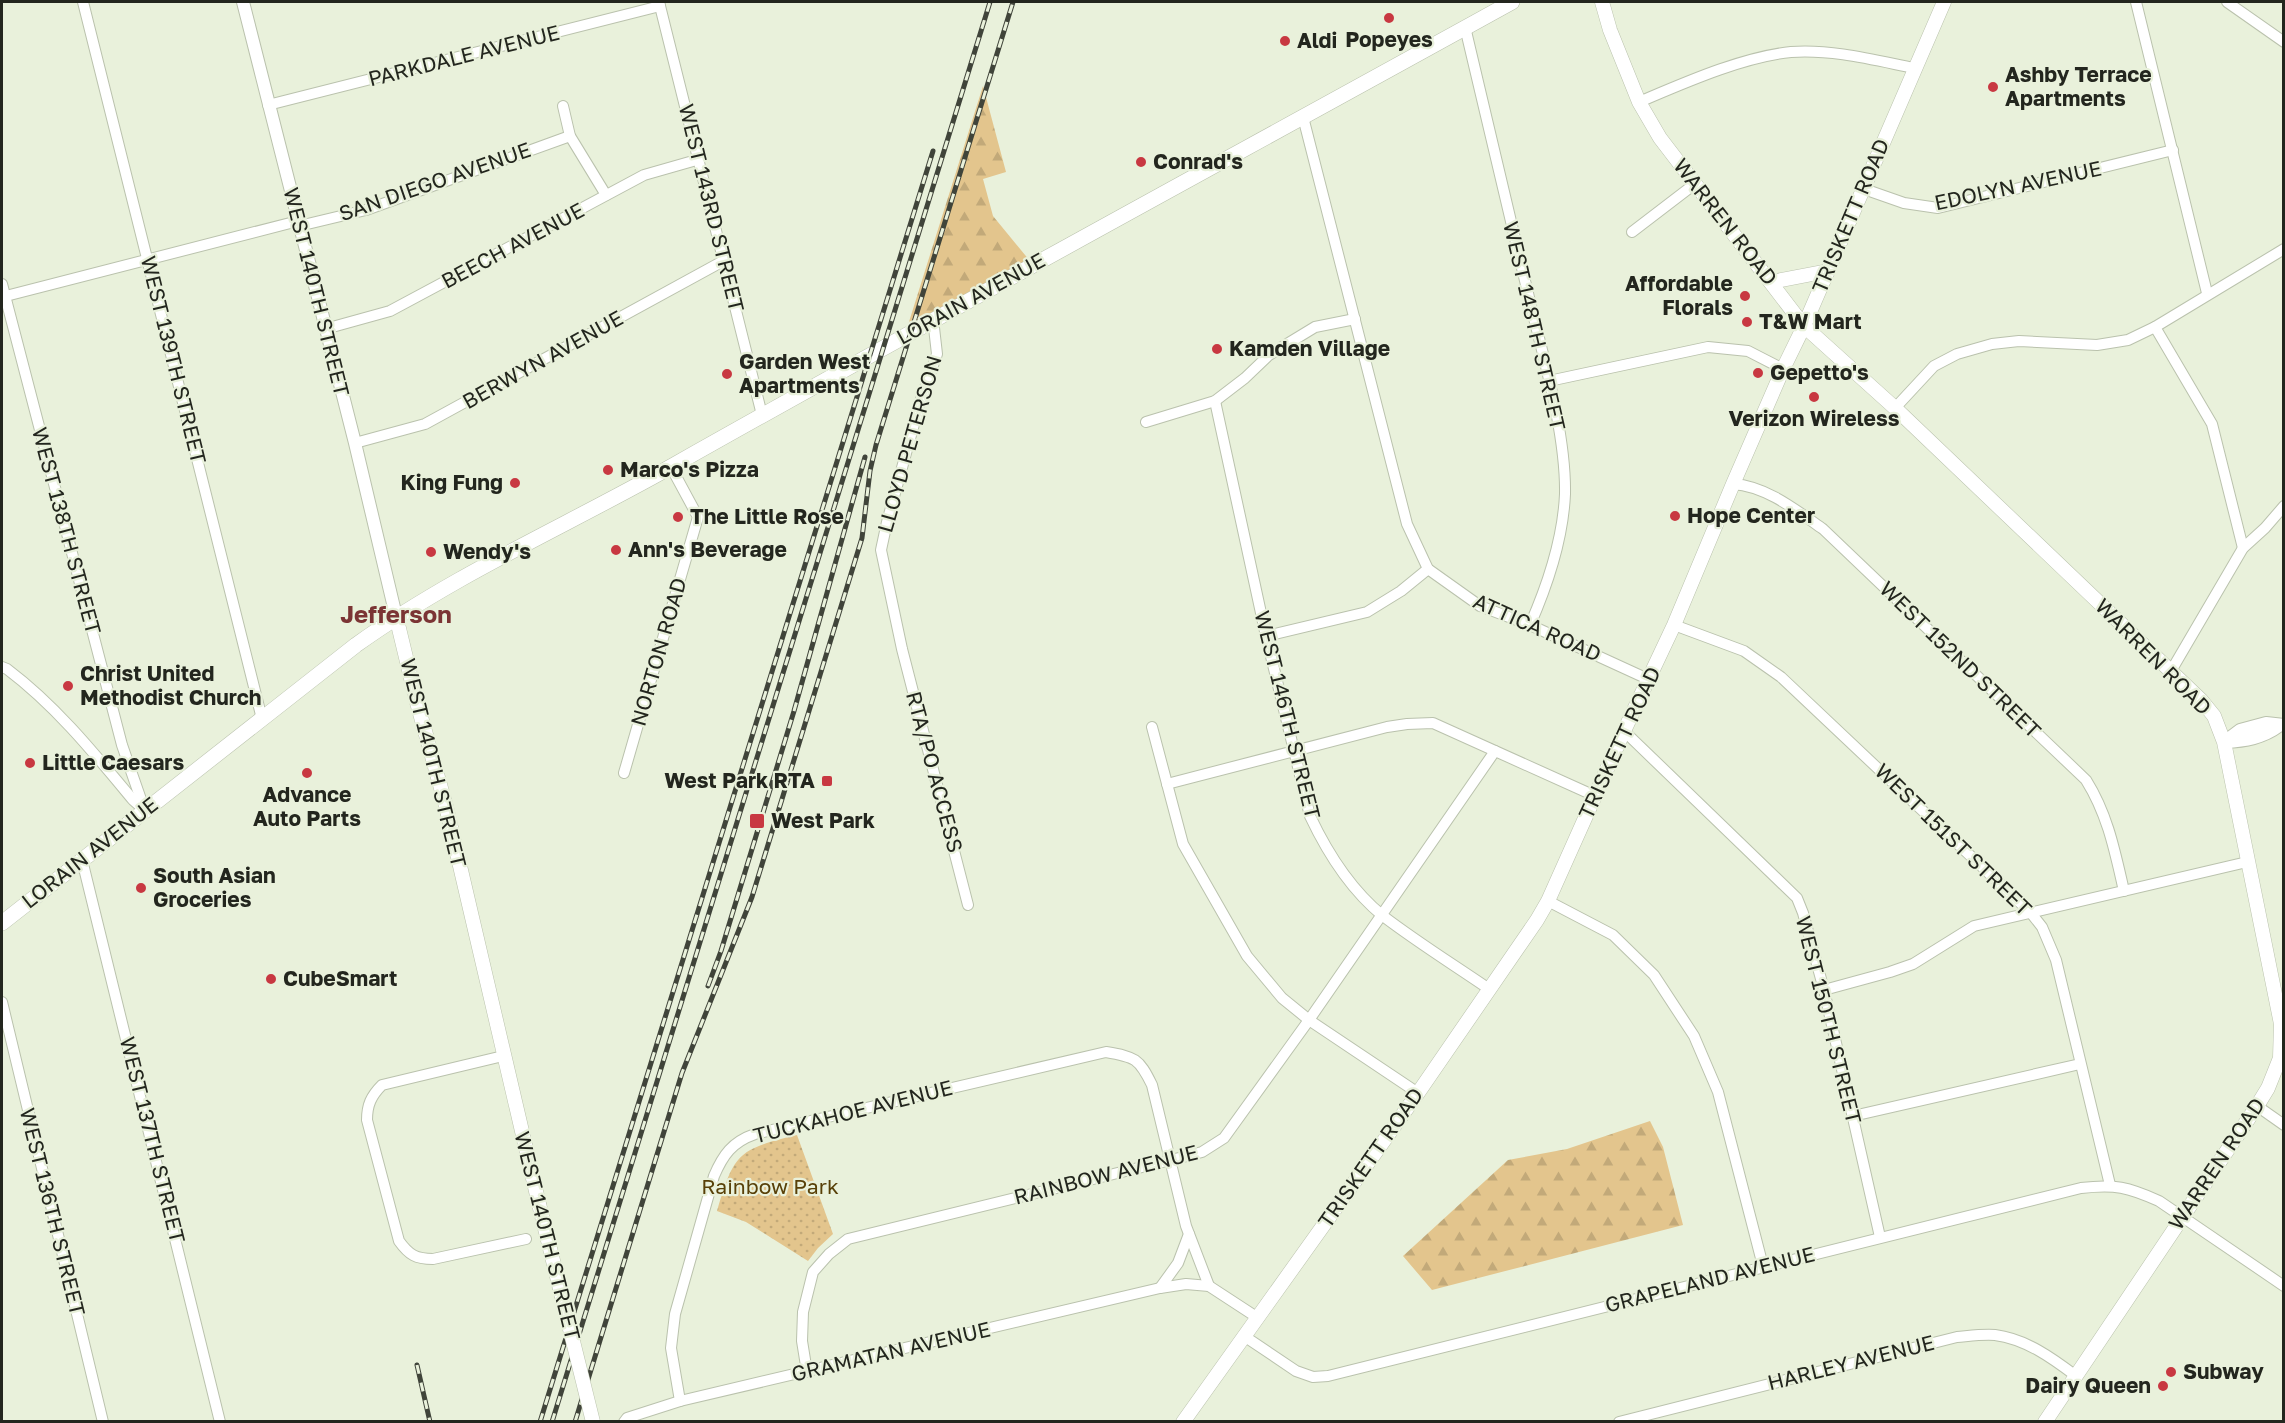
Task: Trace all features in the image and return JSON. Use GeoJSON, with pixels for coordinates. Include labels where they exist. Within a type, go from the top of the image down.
{"type":"FeatureCollection","features":[{"type":"Feature","properties":{"kind":"main road","name":"LORAIN AVENUE"},"geometry":{"type":"LineString","coordinates":[[2,923],[396,616],[671,467],[933,319],[1512,2]]}},
{"type":"Feature","properties":{"kind":"main road","name":"WARREN ROAD"},"geometry":{"type":"LineString","coordinates":[[1602,2],[1610,30],[1639,102],[1660,138],[1804,326],[1895,408],[2201,700],[2214,716],[2224,742],[2247,862],[2279,993],[2280,1058],[2268,1088],[2257,1107],[2045,1422]]}},
{"type":"Feature","properties":{"kind":"main road","name":"TRISKETT ROAD"},"geometry":{"type":"LineString","coordinates":[[1183,1422],[1418,1093],[1548,901],[1624,731],[1650,680],[1733,484],[1828,272],[1944,2]]}},
{"type":"Feature","properties":{"kind":"main road"},"geometry":{"type":"LineString","coordinates":[[1771,282],[1828,272]]}},
{"type":"Feature","properties":{"kind":"main road","name":"WEST 140TH STREET"},"geometry":{"type":"LineString","coordinates":[[396,616],[446,806],[503,1056],[593,1422]]}},
{"type":"Feature","properties":{"kind":"street","name":"WEST 139TH STREET"},"geometry":{"type":"LineString","coordinates":[[84,2],[262,719]]}},
{"type":"Feature","properties":{"kind":"street","name":"WEST 140TH STREET"},"geometry":{"type":"LineString","coordinates":[[243,2],[355,443],[396,616]]}},
{"type":"Feature","properties":{"kind":"street"},"geometry":{"type":"LineString","coordinates":[[2136,2],[2207,293]]}},
{"type":"Feature","properties":{"kind":"street"},"geometry":{"type":"LineString","coordinates":[[2227,2],[2283,42]]}},
{"type":"Feature","properties":{"kind":"street","name":"PARKDALE AVENUE"},"geometry":{"type":"LineString","coordinates":[[268,105],[660,4]]}},
{"type":"Feature","properties":{"kind":"street","name":"WEST 143RD STREET"},"geometry":{"type":"LineString","coordinates":[[660,4],[762,415]]}},
{"type":"Feature","properties":{"kind":"street","name":"WEST 148TH STREET"},"geometry":{"type":"LineString","coordinates":[[1465,27],[1549,381],[1563,455],[1564,494],[1558,540],[1549,581],[1530,625]]}},
{"type":"Feature","properties":{"kind":"street"},"geometry":{"type":"LineString","coordinates":[[1639,102],[1734,64],[1791,52],[1849,55],[1914,68]]}},
{"type":"Feature","properties":{"kind":"street"},"geometry":{"type":"LineString","coordinates":[[562,106],[570,136],[606,195]]}},
{"type":"Feature","properties":{"kind":"street"},"geometry":{"type":"LineString","coordinates":[[1266,636],[1367,612],[1401,591],[1428,569],[1407,524],[1303,117]]}},
{"type":"Feature","properties":{"kind":"street","name":"SAN DIEGO AVENUE"},"geometry":{"type":"LineString","coordinates":[[3,297],[298,224],[366,210],[570,136]]}},
{"type":"Feature","properties":{"kind":"street","name":"EDOLYN AVENUE"},"geometry":{"type":"LineString","coordinates":[[1864,189],[1905,203],[1938,208],[2173,150]]}},
{"type":"Feature","properties":{"kind":"street","name":"BEECH AVENUE"},"geometry":{"type":"LineString","coordinates":[[325,329],[390,311],[644,175],[700,159]]}},
{"type":"Feature","properties":{"kind":"street"},"geometry":{"type":"LineString","coordinates":[[1632,232],[1696,183]]}},
{"type":"Feature","properties":{"kind":"street"},"geometry":{"type":"LineString","coordinates":[[1895,408],[1934,366],[1957,354],[1992,344],[2019,341],[2097,345],[2128,340],[2155,327],[2207,293],[2283,249]]}},
{"type":"Feature","properties":{"kind":"street","name":"BERWYN AVENUE"},"geometry":{"type":"LineString","coordinates":[[355,443],[425,424],[725,260]]}},
{"type":"Feature","properties":{"kind":"street","name":"WEST 138TH STREET"},"geometry":{"type":"LineString","coordinates":[[2,284],[3,297],[122,745],[145,811]]}},
{"type":"Feature","properties":{"kind":"street","name":"LLOYD PETERSON"},"geometry":{"type":"LineString","coordinates":[[900,639],[881,550],[886,522],[936,354],[933,319]]}},
{"type":"Feature","properties":{"kind":"street"},"geometry":{"type":"LineString","coordinates":[[1146,422],[1215,401],[1245,378],[1269,355],[1315,327],[1355,319]]}},
{"type":"Feature","properties":{"kind":"street"},"geometry":{"type":"LineString","coordinates":[[2155,327],[2212,424],[2243,548]]}},
{"type":"Feature","properties":{"kind":"street"},"geometry":{"type":"LineString","coordinates":[[1549,381],[1708,347],[1748,351],[1783,369]]}},
{"type":"Feature","properties":{"kind":"street","name":"WEST 146TH STREET"},"geometry":{"type":"LineString","coordinates":[[1215,401],[1266,636],[1310,816],[1322,840],[1355,886],[1382,915],[1490,989]]}},
{"type":"Feature","properties":{"kind":"street","name":"NORTON ROAD"},"geometry":{"type":"LineString","coordinates":[[624,773],[698,517],[671,467]]}},
{"type":"Feature","properties":{"kind":"street","name":"WEST 152ND STREET"},"geometry":{"type":"LineString","coordinates":[[1733,484],[1747,485],[1786,503],[1823,529],[2086,780],[2097,797],[2107,820],[2124,891]]}},
{"type":"Feature","properties":{"kind":"street"},"geometry":{"type":"LineString","coordinates":[[2171,671],[2243,548],[2265,528],[2283,506]]}},
{"type":"Feature","properties":{"kind":"street","name":"ATTICA ROAD"},"geometry":{"type":"LineString","coordinates":[[1428,569],[1480,606],[1530,625],[1650,680]]}},
{"type":"Feature","properties":{"kind":"street","name":"WEST 151ST STREET"},"geometry":{"type":"LineString","coordinates":[[1674,625],[1744,651],[1781,677],[2031,913],[2042,927],[2056,960],[2110,1185]]}},
{"type":"Feature","properties":{"kind":"street","name":"RTA/PO ACCESS"},"geometry":{"type":"LineString","coordinates":[[900,639],[968,905]]}},
{"type":"Feature","properties":{"kind":"street"},"geometry":{"type":"LineString","coordinates":[[2,667],[35,690],[86,742],[133,800],[145,811]]}},
{"type":"Feature","properties":{"kind":"street"},"geometry":{"type":"LineString","coordinates":[[1167,784],[1387,728],[1407,724],[1433,723],[1595,796]]}},
{"type":"Feature","properties":{"kind":"street"},"geometry":{"type":"LineString","coordinates":[[2224,742],[2240,730],[2266,723],[2282,723]]}},
{"type":"Feature","properties":{"kind":"street"},"geometry":{"type":"LineString","coordinates":[[1152,727],[1183,844],[1247,956],[1282,998],[1310,1020],[1418,1093]]}},
{"type":"Feature","properties":{"kind":"street","name":"WEST 150TH STREET"},"geometry":{"type":"LineString","coordinates":[[1624,731],[1797,898],[1824,990],[1880,1237]]}},
{"type":"Feature","properties":{"kind":"street","name":"RAINBOW AVENUE"},"geometry":{"type":"LineString","coordinates":[[807,1372],[802,1341],[803,1312],[813,1272],[829,1254],[848,1239],[1202,1152],[1224,1138],[1310,1020],[1495,751]]}},
{"type":"Feature","properties":{"kind":"street","name":"WEST 137TH STREET"},"geometry":{"type":"LineString","coordinates":[[82,860],[220,1422]]}},
{"type":"Feature","properties":{"kind":"street"},"geometry":{"type":"LineString","coordinates":[[1824,990],[1913,964],[1974,926],[2247,862]]}},
{"type":"Feature","properties":{"kind":"street"},"geometry":{"type":"LineString","coordinates":[[1548,901],[1613,935],[1654,975],[1694,1036],[1718,1092],[1763,1266]]}},
{"type":"Feature","properties":{"kind":"street","name":"WEST 136TH STREET"},"geometry":{"type":"LineString","coordinates":[[2,1002],[103,1422]]}},
{"type":"Feature","properties":{"kind":"street","name":"TUCKAHOE AVENUE"},"geometry":{"type":"LineString","coordinates":[[680,1401],[671,1348],[675,1314],[714,1176],[720,1162],[741,1139],[1106,1052],[1131,1056],[1144,1069],[1152,1085],[1170,1160]]}},
{"type":"Feature","properties":{"kind":"street"},"geometry":{"type":"LineString","coordinates":[[503,1056],[382,1085],[373,1094],[367,1108],[367,1120],[399,1241],[407,1253],[419,1259],[433,1259],[526,1239]]}},
{"type":"Feature","properties":{"kind":"street"},"geometry":{"type":"LineString","coordinates":[[1852,1116],[2080,1064]]}},
{"type":"Feature","properties":{"kind":"street"},"geometry":{"type":"LineString","coordinates":[[2257,1107],[2283,1125]]}},
{"type":"Feature","properties":{"kind":"street"},"geometry":{"type":"LineString","coordinates":[[1170,1160],[1189,1234],[1209,1286],[1258,1318]]}},
{"type":"Feature","properties":{"kind":"street","name":"GRAPELAND AVENUE"},"geometry":{"type":"LineString","coordinates":[[1244,1336],[1296,1371],[1313,1377],[1328,1376],[1880,1237],[2081,1188],[2110,1185],[2139,1192],[2159,1201],[2283,1286]]}},
{"type":"Feature","properties":{"kind":"street"},"geometry":{"type":"LineString","coordinates":[[1160,1288],[1178,1263],[1189,1234]]}},
{"type":"Feature","properties":{"kind":"street","name":"GRAMATAN AVENUE"},"geometry":{"type":"LineString","coordinates":[[624,1422],[627,1418],[680,1401],[1160,1288],[1186,1284],[1209,1286]]}},
{"type":"Feature","properties":{"kind":"street","name":"HARLEY AVENUE"},"geometry":{"type":"LineString","coordinates":[[1618,1422],[1957,1336],[1995,1335],[2018,1342],[2044,1353],[2076,1376]]}},
{"type":"Feature","properties":{"kind":"green space"},"geometry":{"type":"Polygon","coordinates":[[[983,86],[1006,172],[983,179],[993,216],[1030,261],[908,325],[983,86]]]}},
{"type":"Feature","properties":{"kind":"green space"},"geometry":{"type":"Polygon","coordinates":[[[1650,1121],[1663,1147],[1683,1225],[1432,1290],[1403,1256],[1508,1160],[1567,1149],[1650,1121]]]}},
{"type":"Feature","properties":{"kind":"green space","name":"Rainbow Park"},"geometry":{"type":"Polygon","coordinates":[[[797,1135],[833,1234],[808,1261],[746,1222],[717,1211],[728,1177],[741,1157],[762,1145],[797,1135]]]}},
{"type":"Feature","properties":{"kind":"railway"},"geometry":{"type":"LineString","coordinates":[[552,1422],[990,2]]}},
{"type":"Feature","properties":{"kind":"railway"},"geometry":{"type":"LineString","coordinates":[[575,1422],[682,1073],[752,897],[862,538],[870,471],[876,445],[1013,2]]}},
{"type":"Feature","properties":{"kind":"railway"},"geometry":{"type":"LineString","coordinates":[[540,1422],[933,151]]}},
{"type":"Feature","properties":{"kind":"railway"},"geometry":{"type":"LineString","coordinates":[[708,986],[721,951],[794,711],[865,457]]}},
{"type":"Feature","properties":{"kind":"railway"},"geometry":{"type":"LineString","coordinates":[[417,1365],[430,1422]]}},
{"type":"Feature","properties":{"kind":"place","name":"Popeyes"},"geometry":{"type":"Point","coordinates":[1389,18]}},
{"type":"Feature","properties":{"kind":"place","name":"Aldi"},"geometry":{"type":"Point","coordinates":[1285,41]}},
{"type":"Feature","properties":{"kind":"place","name":"Ashby Terrace Apartments"},"geometry":{"type":"Point","coordinates":[1993,87]}},
{"type":"Feature","properties":{"kind":"place","name":"Conrad's"},"geometry":{"type":"Point","coordinates":[1141,162]}},
{"type":"Feature","properties":{"kind":"place","name":"Affordable Florals"},"geometry":{"type":"Point","coordinates":[1745,296]}},
{"type":"Feature","properties":{"kind":"place","name":"T&W Mart"},"geometry":{"type":"Point","coordinates":[1747,322]}},
{"type":"Feature","properties":{"kind":"place","name":"Kamden Village"},"geometry":{"type":"Point","coordinates":[1217,349]}},
{"type":"Feature","properties":{"kind":"place","name":"Gepetto's"},"geometry":{"type":"Point","coordinates":[1758,373]}},
{"type":"Feature","properties":{"kind":"place","name":"Garden West Apartments"},"geometry":{"type":"Point","coordinates":[727,374]}},
{"type":"Feature","properties":{"kind":"place","name":"Verizon Wireless"},"geometry":{"type":"Point","coordinates":[1814,397]}},
{"type":"Feature","properties":{"kind":"place","name":"Marco's Pizza"},"geometry":{"type":"Point","coordinates":[608,470]}},
{"type":"Feature","properties":{"kind":"place","name":"King Fung"},"geometry":{"type":"Point","coordinates":[515,483]}},
{"type":"Feature","properties":{"kind":"place","name":"Hope Center"},"geometry":{"type":"Point","coordinates":[1675,516]}},
{"type":"Feature","properties":{"kind":"place","name":"The Little Rose"},"geometry":{"type":"Point","coordinates":[678,517]}},
{"type":"Feature","properties":{"kind":"place","name":"Ann's Beverage"},"geometry":{"type":"Point","coordinates":[616,550]}},
{"type":"Feature","properties":{"kind":"place","name":"Wendy's"},"geometry":{"type":"Point","coordinates":[431,552]}},
{"type":"Feature","properties":{"kind":"place","name":"Christ United Methodist Church"},"geometry":{"type":"Point","coordinates":[68,686]}},
{"type":"Feature","properties":{"kind":"place","name":"Little Caesars"},"geometry":{"type":"Point","coordinates":[30,763]}},
{"type":"Feature","properties":{"kind":"place","name":"Advance Auto Parts"},"geometry":{"type":"Point","coordinates":[307,773]}},
{"type":"Feature","properties":{"kind":"place","name":"West Park RTA"},"geometry":{"type":"Point","coordinates":[827,781]}},
{"type":"Feature","properties":{"kind":"place","name":"West Park"},"geometry":{"type":"Point","coordinates":[757,821]}},
{"type":"Feature","properties":{"kind":"place","name":"South Asian Groceries"},"geometry":{"type":"Point","coordinates":[141,888]}},
{"type":"Feature","properties":{"kind":"place","name":"CubeSmart"},"geometry":{"type":"Point","coordinates":[271,979]}},
{"type":"Feature","properties":{"kind":"place","name":"Subway"},"geometry":{"type":"Point","coordinates":[2171,1372]}},
{"type":"Feature","properties":{"kind":"place","name":"Dairy Queen"},"geometry":{"type":"Point","coordinates":[2163,1386]}},
{"type":"Feature","properties":{"kind":"district","name":"Jefferson"},"geometry":{"type":"Point","coordinates":[396,615]}}]}
